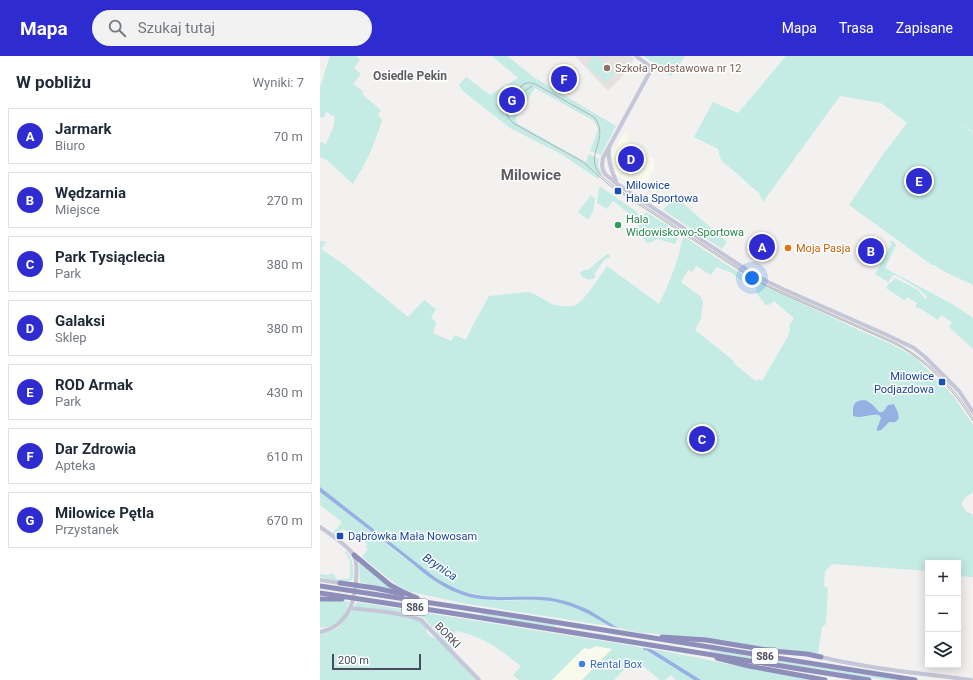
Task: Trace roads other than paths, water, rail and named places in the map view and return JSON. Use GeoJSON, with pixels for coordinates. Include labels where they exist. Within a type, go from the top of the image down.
{"type":"FeatureCollection","features":[{"type":"Feature","properties":{"kind":"highway"},"geometry":{"type":"LineString","coordinates":[[354,555],[387,582],[410,595],[427,602]]}},
{"type":"Feature","properties":{"kind":"highway"},"geometry":{"type":"LineString","coordinates":[[343,583],[410,595]]}},
{"type":"Feature","properties":{"kind":"highway","name":"S86"},"geometry":{"type":"LineString","coordinates":[[320,586],[468,608],[915,680]]}},
{"type":"Feature","properties":{"kind":"highway","name":"S86"},"geometry":{"type":"LineString","coordinates":[[320,593],[344,598],[363,599],[450,612],[869,680]]}},
{"type":"Feature","properties":{"kind":"highway"},"geometry":{"type":"LineString","coordinates":[[320,599],[344,598]]}},
{"type":"Feature","properties":{"kind":"highway"},"geometry":{"type":"LineString","coordinates":[[653,638],[665,636],[706,640],[821,657]]}},
{"type":"Feature","properties":{"kind":"highway"},"geometry":{"type":"LineString","coordinates":[[696,652],[729,662],[825,680]]}},
{"type":"Feature","properties":{"kind":"street"},"geometry":{"type":"LineString","coordinates":[[636,56],[652,68],[603,158],[602,165],[606,174],[617,184],[766,281],[914,348],[959,391],[973,412]]}},
{"type":"Feature","properties":{"kind":"street"},"geometry":{"type":"LineString","coordinates":[[609,147],[609,158],[617,184]]}},
{"type":"Feature","properties":{"kind":"street"},"geometry":{"type":"LineString","coordinates":[[320,527],[354,555],[357,574],[350,608],[345,617],[339,624],[320,632]]}},
{"type":"Feature","properties":{"kind":"street"},"geometry":{"type":"LineString","coordinates":[[320,580],[343,583]]}},
{"type":"Feature","properties":{"kind":"street","name":"BORKI"},"geometry":{"type":"LineString","coordinates":[[350,608],[387,612],[421,620],[479,680]]}},
{"type":"Feature","properties":{"kind":"street"},"geometry":{"type":"LineString","coordinates":[[821,657],[899,672],[928,674],[971,680]]}},
{"type":"Feature","properties":{"kind":"water"},"geometry":{"type":"Polygon","coordinates":[[[864,400],[874,406],[879,412],[884,411],[888,405],[894,404],[899,416],[897,421],[888,423],[881,430],[877,431],[881,418],[879,415],[860,417],[853,416],[854,404],[858,401],[864,400]]]}},
{"type":"Feature","properties":{"kind":"water"},"geometry":{"type":"Polygon","coordinates":[[[320,487],[436,578],[449,585],[467,593],[481,596],[548,598],[578,605],[589,610],[701,680],[694,680],[646,650],[644,651],[644,649],[600,620],[576,608],[550,601],[482,599],[452,591],[428,576],[320,492],[320,487]]]}},
{"type":"Feature","properties":{"kind":"tram line"},"geometry":{"type":"LineString","coordinates":[[973,418],[948,384],[916,355],[892,341],[757,280],[615,187],[597,170],[595,157],[600,131],[594,117],[534,84],[524,84],[517,92],[509,105],[507,112],[508,117],[513,123],[583,162],[609,185],[756,281],[891,342],[903,349],[927,366],[947,386],[957,397],[973,421]]}},
{"type":"Feature","properties":{"kind":"tram line"},"geometry":{"type":"LineString","coordinates":[[515,107],[526,90],[532,86]]}},
{"type":"Feature","properties":{"kind":"place","name":"Szkoła Podstawowa nr 12"},"geometry":{"type":"Point","coordinates":[607,68]}},
{"type":"Feature","properties":{"kind":"place","name":"Dar Zdrowia"},"geometry":{"type":"Point","coordinates":[564,79]}},
{"type":"Feature","properties":{"kind":"place","name":"Milowice Pętla"},"geometry":{"type":"Point","coordinates":[512,100]}},
{"type":"Feature","properties":{"kind":"place","name":"Galaksi"},"geometry":{"type":"Point","coordinates":[631,159]}},
{"type":"Feature","properties":{"kind":"place","name":"ROD Armak"},"geometry":{"type":"Point","coordinates":[919,181]}},
{"type":"Feature","properties":{"kind":"place","name":"Milowice Hala Sportowa"},"geometry":{"type":"Point","coordinates":[618,191]}},
{"type":"Feature","properties":{"kind":"place","name":"Hala Widowiskowo-Sportowa"},"geometry":{"type":"Point","coordinates":[618,225]}},
{"type":"Feature","properties":{"kind":"place","name":"Jarmark"},"geometry":{"type":"Point","coordinates":[762,247]}},
{"type":"Feature","properties":{"kind":"place","name":"Moja Pasja"},"geometry":{"type":"Point","coordinates":[788,248]}},
{"type":"Feature","properties":{"kind":"place","name":"Wędzarnia"},"geometry":{"type":"Point","coordinates":[871,251]}},
{"type":"Feature","properties":{"kind":"place","name":"Milowice Podjazdowa"},"geometry":{"type":"Point","coordinates":[942,382]}},
{"type":"Feature","properties":{"kind":"place","name":"Park Tysiąclecia"},"geometry":{"type":"Point","coordinates":[702,439]}},
{"type":"Feature","properties":{"kind":"place","name":"Dąbrówka Mała Nowosam"},"geometry":{"type":"Point","coordinates":[340,536]}},
{"type":"Feature","properties":{"kind":"place","name":"Rental Box"},"geometry":{"type":"Point","coordinates":[582,664]}},
{"type":"Feature","properties":{"kind":"district","name":"Osiedle Pekin"},"geometry":{"type":"Point","coordinates":[410,76]}},
{"type":"Feature","properties":{"kind":"district","name":"Milowice"},"geometry":{"type":"Point","coordinates":[531,175]}},
{"type":"Feature","properties":{"kind":"water label","name":"Brynica"},"geometry":{"type":"Point","coordinates":[440,567]}}]}
